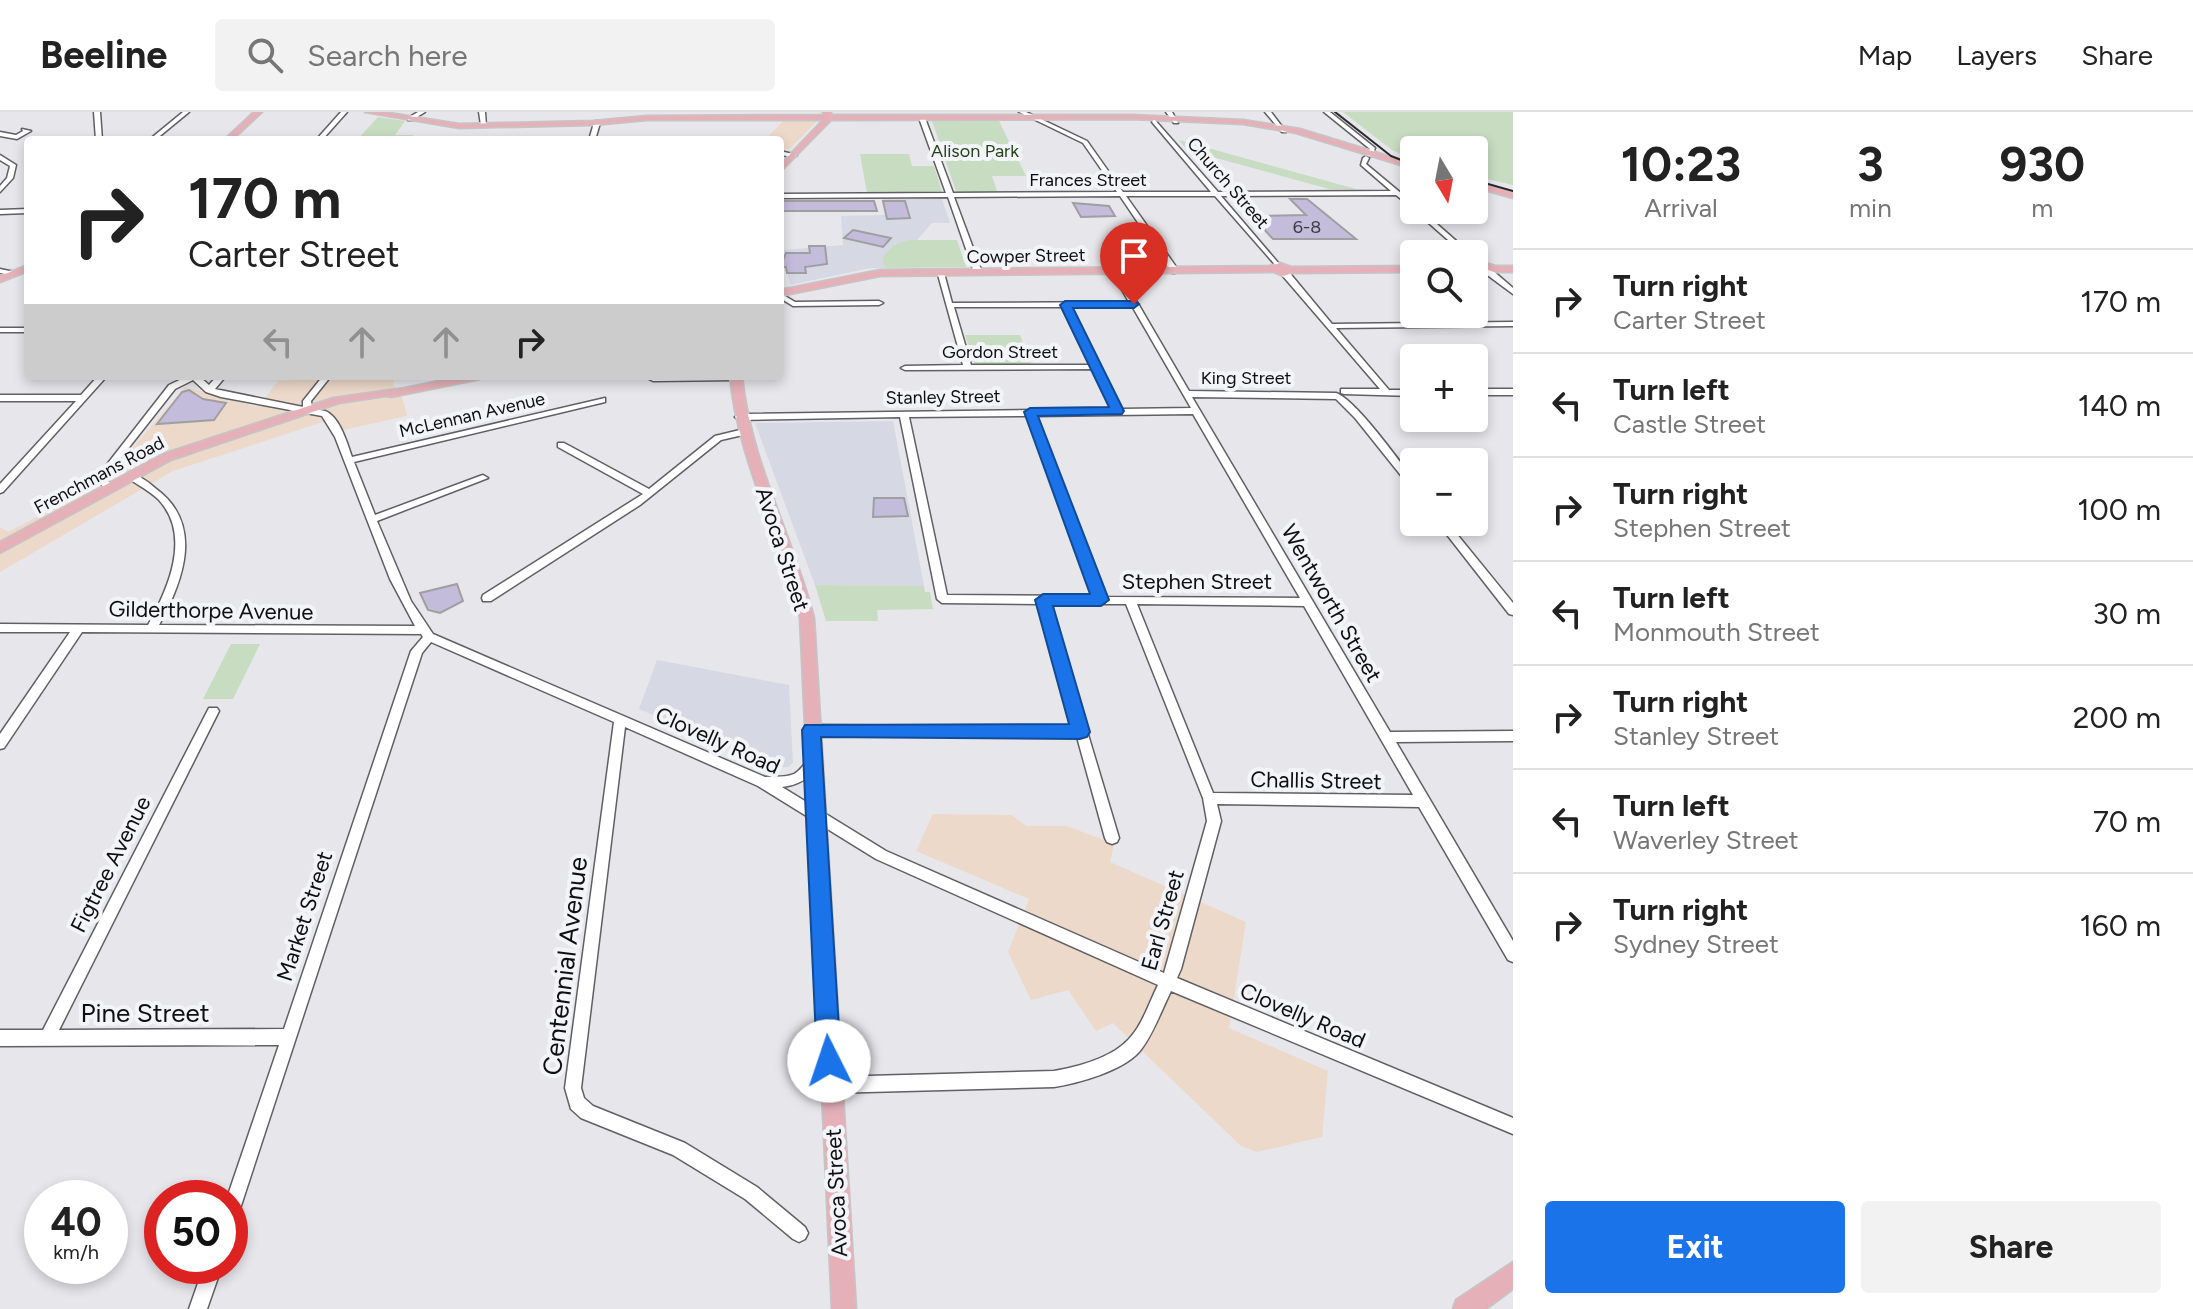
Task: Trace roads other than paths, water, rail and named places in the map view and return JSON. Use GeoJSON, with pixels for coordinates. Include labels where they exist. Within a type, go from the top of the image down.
{"type":"FeatureCollection","features":[{"type":"Feature","properties":{"kind":"main road"},"geometry":{"type":"LineString","coordinates":[[232,136],[258,112]]}},
{"type":"Feature","properties":{"kind":"main road"},"geometry":{"type":"LineString","coordinates":[[369,112],[452,125],[597,123],[622,116],[681,115],[922,118],[1069,115],[1154,121],[1173,117]]}},
{"type":"Feature","properties":{"kind":"main road"},"geometry":{"type":"LineString","coordinates":[[784,166],[827,115]]}},
{"type":"Feature","properties":{"kind":"main road"},"geometry":{"type":"LineString","coordinates":[[1120,118],[1173,117],[1283,129],[1400,164]]}},
{"type":"Feature","properties":{"kind":"main road"},"geometry":{"type":"LineString","coordinates":[[1488,188],[1513,195]]}},
{"type":"Feature","properties":{"kind":"main road","name":"Cowper Street"},"geometry":{"type":"LineString","coordinates":[[784,293],[880,273],[1400,269]]}},
{"type":"Feature","properties":{"kind":"main road"},"geometry":{"type":"LineString","coordinates":[[1488,269],[1513,269]]}},
{"type":"Feature","properties":{"kind":"main road"},"geometry":{"type":"LineString","coordinates":[[0,279],[24,270]]}},
{"type":"Feature","properties":{"kind":"main road","name":"Frenchmans Road"},"geometry":{"type":"LineString","coordinates":[[0,548],[167,457],[308,406],[457,380]]}},
{"type":"Feature","properties":{"kind":"main road","name":"Avoca Street"},"geometry":{"type":"LineString","coordinates":[[736,380],[742,424],[805,611],[844,1305]]}},
{"type":"Feature","properties":{"kind":"main road"},"geometry":{"type":"LineString","coordinates":[[1465,1309],[1513,1274]]}},
{"type":"Feature","properties":{"kind":"street"},"geometry":{"type":"LineString","coordinates":[[97,112],[99,136]]}},
{"type":"Feature","properties":{"kind":"street"},"geometry":{"type":"LineString","coordinates":[[157,136],[186,112]]}},
{"type":"Feature","properties":{"kind":"street"},"geometry":{"type":"LineString","coordinates":[[323,136],[344,112]]}},
{"type":"Feature","properties":{"kind":"street"},"geometry":{"type":"LineString","coordinates":[[410,119],[422,112]]}},
{"type":"Feature","properties":{"kind":"street"},"geometry":{"type":"LineString","coordinates":[[482,112],[484,125]]}},
{"type":"Feature","properties":{"kind":"street"},"geometry":{"type":"LineString","coordinates":[[1022,112],[1085,142],[1175,271]]}},
{"type":"Feature","properties":{"kind":"street"},"geometry":{"type":"LineString","coordinates":[[1268,112],[1283,129]]}},
{"type":"Feature","properties":{"kind":"street"},"geometry":{"type":"LineString","coordinates":[[1327,112],[1373,149],[1363,164],[1400,195]]}},
{"type":"Feature","properties":{"kind":"street"},"geometry":{"type":"LineString","coordinates":[[922,118],[978,272]]}},
{"type":"Feature","properties":{"kind":"street","name":"Church Street"},"geometry":{"type":"LineString","coordinates":[[1154,121],[1330,326],[1382,393]]}},
{"type":"Feature","properties":{"kind":"street"},"geometry":{"type":"LineString","coordinates":[[593,136],[597,123]]}},
{"type":"Feature","properties":{"kind":"street"},"geometry":{"type":"LineString","coordinates":[[0,134],[17,137],[28,131],[24,130]]}},
{"type":"Feature","properties":{"kind":"street"},"geometry":{"type":"LineString","coordinates":[[784,154],[794,155]]}},
{"type":"Feature","properties":{"kind":"street"},"geometry":{"type":"LineString","coordinates":[[0,157],[13,165],[10,178],[0,190]]}},
{"type":"Feature","properties":{"kind":"street","name":"Frances Street"},"geometry":{"type":"LineString","coordinates":[[784,196],[1397,193]]}},
{"type":"Feature","properties":{"kind":"street"},"geometry":{"type":"LineString","coordinates":[[0,212],[24,211]]}},
{"type":"Feature","properties":{"kind":"street"},"geometry":{"type":"LineString","coordinates":[[1434,224],[1452,240]]}},
{"type":"Feature","properties":{"kind":"street"},"geometry":{"type":"LineString","coordinates":[[1491,270],[1513,292]]}},
{"type":"Feature","properties":{"kind":"street"},"geometry":{"type":"LineString","coordinates":[[0,271],[15,273]]}},
{"type":"Feature","properties":{"kind":"street","name":"Wentworth Street"},"geometry":{"type":"LineString","coordinates":[[1115,271],[1513,955]]}},
{"type":"Feature","properties":{"kind":"street"},"geometry":{"type":"LineString","coordinates":[[940,273],[968,368]]}},
{"type":"Feature","properties":{"kind":"street"},"geometry":{"type":"LineString","coordinates":[[784,297],[793,304],[879,303]]}},
{"type":"Feature","properties":{"kind":"street"},"geometry":{"type":"LineString","coordinates":[[950,305],[1134,304]]}},
{"type":"Feature","properties":{"kind":"street"},"geometry":{"type":"LineString","coordinates":[[1065,305],[1118,411]]}},
{"type":"Feature","properties":{"kind":"street"},"geometry":{"type":"LineString","coordinates":[[1330,326],[1513,324]]}},
{"type":"Feature","properties":{"kind":"street"},"geometry":{"type":"LineString","coordinates":[[0,330],[24,330]]}},
{"type":"Feature","properties":{"kind":"street","name":"Gordon Street"},"geometry":{"type":"LineString","coordinates":[[905,368],[1096,367]]}},
{"type":"Feature","properties":{"kind":"street"},"geometry":{"type":"LineString","coordinates":[[0,490],[100,380]]}},
{"type":"Feature","properties":{"kind":"street"},"geometry":{"type":"LineString","coordinates":[[110,488],[103,482],[108,469],[174,385],[185,380]]}},
{"type":"Feature","properties":{"kind":"street"},"geometry":{"type":"LineString","coordinates":[[198,380],[209,390],[308,406],[331,420],[410,610],[426,633]]}},
{"type":"Feature","properties":{"kind":"street"},"geometry":{"type":"LineString","coordinates":[[209,390],[218,380]]}},
{"type":"Feature","properties":{"kind":"street"},"geometry":{"type":"LineString","coordinates":[[308,406],[324,380]]}},
{"type":"Feature","properties":{"kind":"street"},"geometry":{"type":"LineString","coordinates":[[1488,392],[1513,392]]}},
{"type":"Feature","properties":{"kind":"street","name":"King Street"},"geometry":{"type":"LineString","coordinates":[[1187,394],[1400,393]]}},
{"type":"Feature","properties":{"kind":"street"},"geometry":{"type":"LineString","coordinates":[[1342,395],[1400,468]]}},
{"type":"Feature","properties":{"kind":"street"},"geometry":{"type":"LineString","coordinates":[[0,398],[84,398]]}},
{"type":"Feature","properties":{"kind":"street","name":"McLennan Avenue"},"geometry":{"type":"LineString","coordinates":[[349,460],[602,400]]}},
{"type":"Feature","properties":{"kind":"street","name":"Stanley Street"},"geometry":{"type":"LineString","coordinates":[[742,424],[904,414],[1196,411]]}},
{"type":"Feature","properties":{"kind":"street"},"geometry":{"type":"LineString","coordinates":[[1030,412],[1101,600]]}},
{"type":"Feature","properties":{"kind":"street","name":"Stephen Street"},"geometry":{"type":"LineString","coordinates":[[904,414],[942,599],[1308,602]]}},
{"type":"Feature","properties":{"kind":"street"},"geometry":{"type":"LineString","coordinates":[[487,598],[649,493],[718,438],[742,424]]}},
{"type":"Feature","properties":{"kind":"street"},"geometry":{"type":"LineString","coordinates":[[561,445],[649,493]]}},
{"type":"Feature","properties":{"kind":"street"},"geometry":{"type":"LineString","coordinates":[[131,476],[163,499],[170,508],[181,544],[169,599],[151,629]]}},
{"type":"Feature","properties":{"kind":"street"},"geometry":{"type":"LineString","coordinates":[[373,519],[483,478]]}},
{"type":"Feature","properties":{"kind":"street"},"geometry":{"type":"LineString","coordinates":[[1453,536],[1513,611]]}},
{"type":"Feature","properties":{"kind":"street"},"geometry":{"type":"LineString","coordinates":[[1043,600],[1112,838]]}},
{"type":"Feature","properties":{"kind":"street","name":"Earl Street"},"geometry":{"type":"LineString","coordinates":[[830,1085],[1054,1079],[1078,1075],[1104,1065],[1133,1047],[1168,982],[1214,821],[1209,798],[1130,600]]}},
{"type":"Feature","properties":{"kind":"street","name":"Gilderthorpe Avenue"},"geometry":{"type":"LineString","coordinates":[[0,628],[426,633]]}},
{"type":"Feature","properties":{"kind":"street"},"geometry":{"type":"LineString","coordinates":[[0,744],[78,629]]}},
{"type":"Feature","properties":{"kind":"street","name":"Clovelly Road"},"geometry":{"type":"LineString","coordinates":[[426,633],[763,782],[881,855],[1168,982],[1513,1126]]}},
{"type":"Feature","properties":{"kind":"street","name":"Market Street"},"geometry":{"type":"LineString","coordinates":[[242,1180],[417,651],[426,633]]}},
{"type":"Feature","properties":{"kind":"street","name":"Figtree Avenue"},"geometry":{"type":"LineString","coordinates":[[47,1038],[213,711]]}},
{"type":"Feature","properties":{"kind":"street","name":"Centennial Avenue"},"geometry":{"type":"LineString","coordinates":[[620,720],[573,1088],[577,1103],[587,1112],[679,1149],[751,1193],[799,1233]]}},
{"type":"Feature","properties":{"kind":"street"},"geometry":{"type":"LineString","coordinates":[[811,730],[1080,732]]}},
{"type":"Feature","properties":{"kind":"street"},"geometry":{"type":"LineString","coordinates":[[1386,737],[1513,736]]}},
{"type":"Feature","properties":{"kind":"street"},"geometry":{"type":"LineString","coordinates":[[763,782],[794,781],[812,764]]}},
{"type":"Feature","properties":{"kind":"street","name":"Challis Street"},"geometry":{"type":"LineString","coordinates":[[1209,798],[1423,801]]}},
{"type":"Feature","properties":{"kind":"street","name":"Pine Street"},"geometry":{"type":"LineString","coordinates":[[0,1038],[290,1037]]}},
{"type":"Feature","properties":{"kind":"street"},"geometry":{"type":"LineString","coordinates":[[198,1309],[207,1284]]}},
{"type":"Feature","properties":{"kind":"tram line"},"geometry":{"type":"LineString","coordinates":[[1335,112],[1391,156],[1400,160]]}},
{"type":"Feature","properties":{"kind":"tram line"},"geometry":{"type":"LineString","coordinates":[[1488,184],[1513,191]]}},
{"type":"Feature","properties":{"kind":"park label","name":"Alison Park"},"geometry":{"type":"Point","coordinates":[975,151]}}]}
